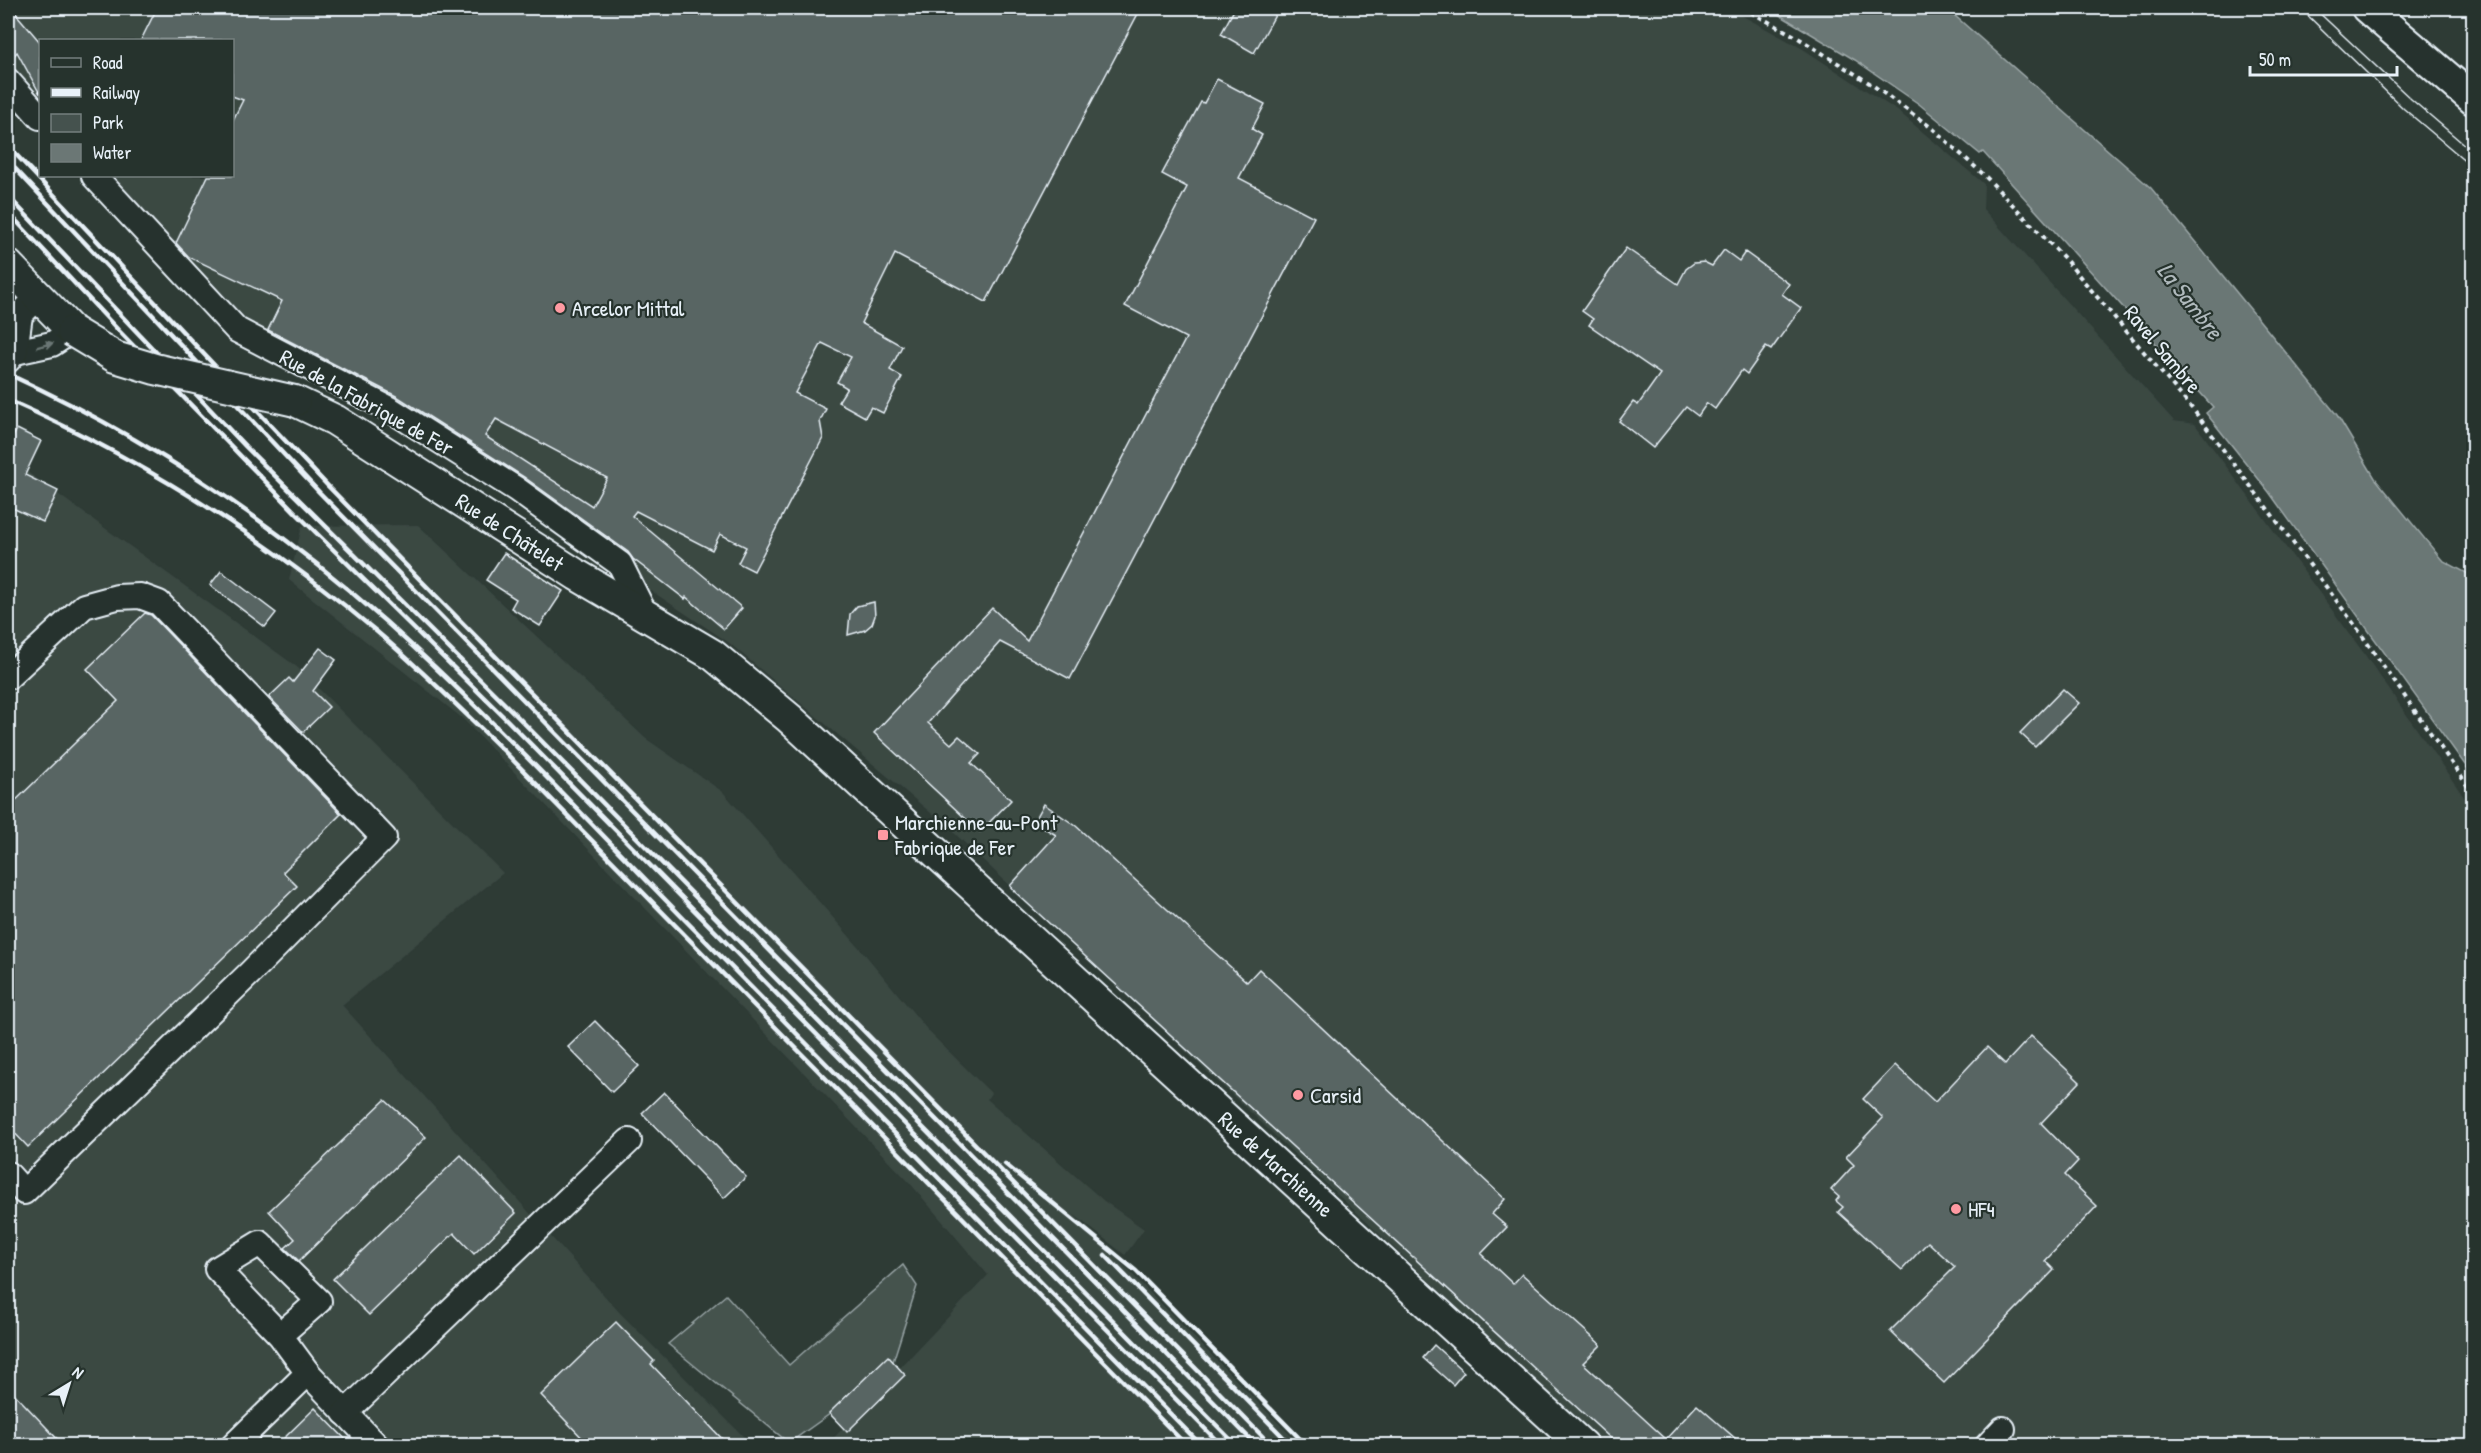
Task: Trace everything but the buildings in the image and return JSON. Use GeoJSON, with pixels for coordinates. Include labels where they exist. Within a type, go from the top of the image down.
{"type":"FeatureCollection","features":[{"type":"Feature","properties":{"kind":"main road"},"geometry":{"type":"LineString","coordinates":[[2367,8],[2474,100]]}},
{"type":"Feature","properties":{"kind":"main road","name":"Rue de Châtelet"},"geometry":{"type":"LineString","coordinates":[[8,265],[72,331],[115,357],[155,369],[295,401],[336,420],[577,575],[713,655],[789,718],[969,883]]}},
{"type":"Feature","properties":{"kind":"main road","name":"Rue de Marchienne"},"geometry":{"type":"LineString","coordinates":[[969,883],[1583,1446]]}},
{"type":"Feature","properties":{"kind":"street"},"geometry":{"type":"LineString","coordinates":[[8,81],[39,116]]}},
{"type":"Feature","properties":{"kind":"street","name":"Rue de la Fabrique de Fer"},"geometry":{"type":"LineString","coordinates":[[95,177],[237,330],[391,410],[516,489],[620,564],[646,616]]}},
{"type":"Feature","properties":{"kind":"street"},"geometry":{"type":"LineString","coordinates":[[38,297],[20,315],[11,356],[52,344],[72,331]]}},
{"type":"Feature","properties":{"kind":"street"},"geometry":{"type":"LineString","coordinates":[[8,677],[84,606],[117,597],[140,596],[159,603],[384,838],[250,973],[24,1192],[8,1174]]}},
{"type":"Feature","properties":{"kind":"street"},"geometry":{"type":"LineString","coordinates":[[345,1413],[629,1141]]}},
{"type":"Feature","properties":{"kind":"street"},"geometry":{"type":"LineString","coordinates":[[280,1335],[308,1373],[377,1446]]}},
{"type":"Feature","properties":{"kind":"street"},"geometry":{"type":"LineString","coordinates":[[233,1446],[308,1373]]}},
{"type":"Feature","properties":{"kind":"path","name":"Ravel Sambre"},"geometry":{"type":"LineString","coordinates":[[1743,8],[1871,84],[1932,128],[1983,174],[2064,258],[2195,412],[2354,624],[2474,795]]}},
{"type":"Feature","properties":{"kind":"shaded area"},"geometry":{"type":"Polygon","coordinates":[[[8,8],[1728,8],[1803,49],[1899,112],[1984,184],[1983,209],[2174,421],[2195,424],[2363,652],[2473,810],[2473,1445],[1603,1445],[950,829],[728,642],[491,484],[270,350],[104,177],[234,177],[234,39],[39,39],[39,102],[8,66],[8,8]]]}},
{"type":"Feature","properties":{"kind":"shaded area"},"geometry":{"type":"Polygon","coordinates":[[[8,458],[297,667],[503,873],[342,1005],[620,1313],[752,1445],[8,1445],[8,458]]]}},
{"type":"Feature","properties":{"kind":"shaded area"},"geometry":{"type":"Polygon","coordinates":[[[418,525],[645,738],[723,792],[863,952],[930,1033],[991,1093],[987,1099],[1104,1201],[1144,1229],[1125,1255],[1073,1214],[1300,1445],[827,1445],[988,1275],[909,1182],[462,718],[289,580],[302,526],[418,525]]]}},
{"type":"Feature","properties":{"kind":"green space"},"geometry":{"type":"Polygon","coordinates":[[[903,1265],[917,1286],[890,1371],[789,1443],[668,1344],[726,1295],[789,1365],[903,1265]]]}},
{"type":"Feature","properties":{"kind":"water","name":"La Sambre"},"geometry":{"type":"Polygon","coordinates":[[[1768,8],[1946,8],[2151,188],[2337,415],[2375,478],[2442,560],[2470,575],[2473,573],[2473,776],[2269,492],[2206,413],[2213,407],[1983,152],[1980,154],[1919,104],[1855,60],[1768,8]]]}},
{"type":"Feature","properties":{"kind":"tram line"},"geometry":{"type":"LineString","coordinates":[[2300,8],[2404,109],[2474,168]]}},
{"type":"Feature","properties":{"kind":"tram line"},"geometry":{"type":"LineString","coordinates":[[2314,8],[2411,99],[2474,153]]}},
{"type":"Feature","properties":{"kind":"railway"},"geometry":{"type":"LineString","coordinates":[[8,146],[328,486],[1272,1446]]}},
{"type":"Feature","properties":{"kind":"railway"},"geometry":{"type":"LineString","coordinates":[[8,161],[320,493],[1257,1446]]}},
{"type":"Feature","properties":{"kind":"railway"},"geometry":{"type":"LineString","coordinates":[[8,196],[246,447],[514,713],[1237,1446]]}},
{"type":"Feature","properties":{"kind":"railway"},"geometry":{"type":"LineString","coordinates":[[8,212],[119,331],[298,515],[507,720],[1222,1446]]}},
{"type":"Feature","properties":{"kind":"railway"},"geometry":{"type":"LineString","coordinates":[[8,374],[109,425],[206,484],[298,550],[386,622],[541,771],[1202,1446]]}},
{"type":"Feature","properties":{"kind":"railway"},"geometry":{"type":"LineString","coordinates":[[8,400],[106,447],[200,502],[290,564],[393,645],[505,752],[1187,1446]]}},
{"type":"Feature","properties":{"kind":"railway"},"geometry":{"type":"LineString","coordinates":[[1005,1164],[1136,1271],[1307,1446]]}},
{"type":"Feature","properties":{"kind":"railway"},"geometry":{"type":"LineString","coordinates":[[1105,1255],[1292,1446]]}},
{"type":"Feature","properties":{"kind":"place","name":"Arcelor Mittal"},"geometry":{"type":"Point","coordinates":[560,308]}},
{"type":"Feature","properties":{"kind":"place","name":"Marchienne-au-Pont Fabrique de Fer"},"geometry":{"type":"Point","coordinates":[883,835]}},
{"type":"Feature","properties":{"kind":"place","name":"Carsid"},"geometry":{"type":"Point","coordinates":[1298,1095]}},
{"type":"Feature","properties":{"kind":"place","name":"HF4"},"geometry":{"type":"Point","coordinates":[1956,1209]}}]}
